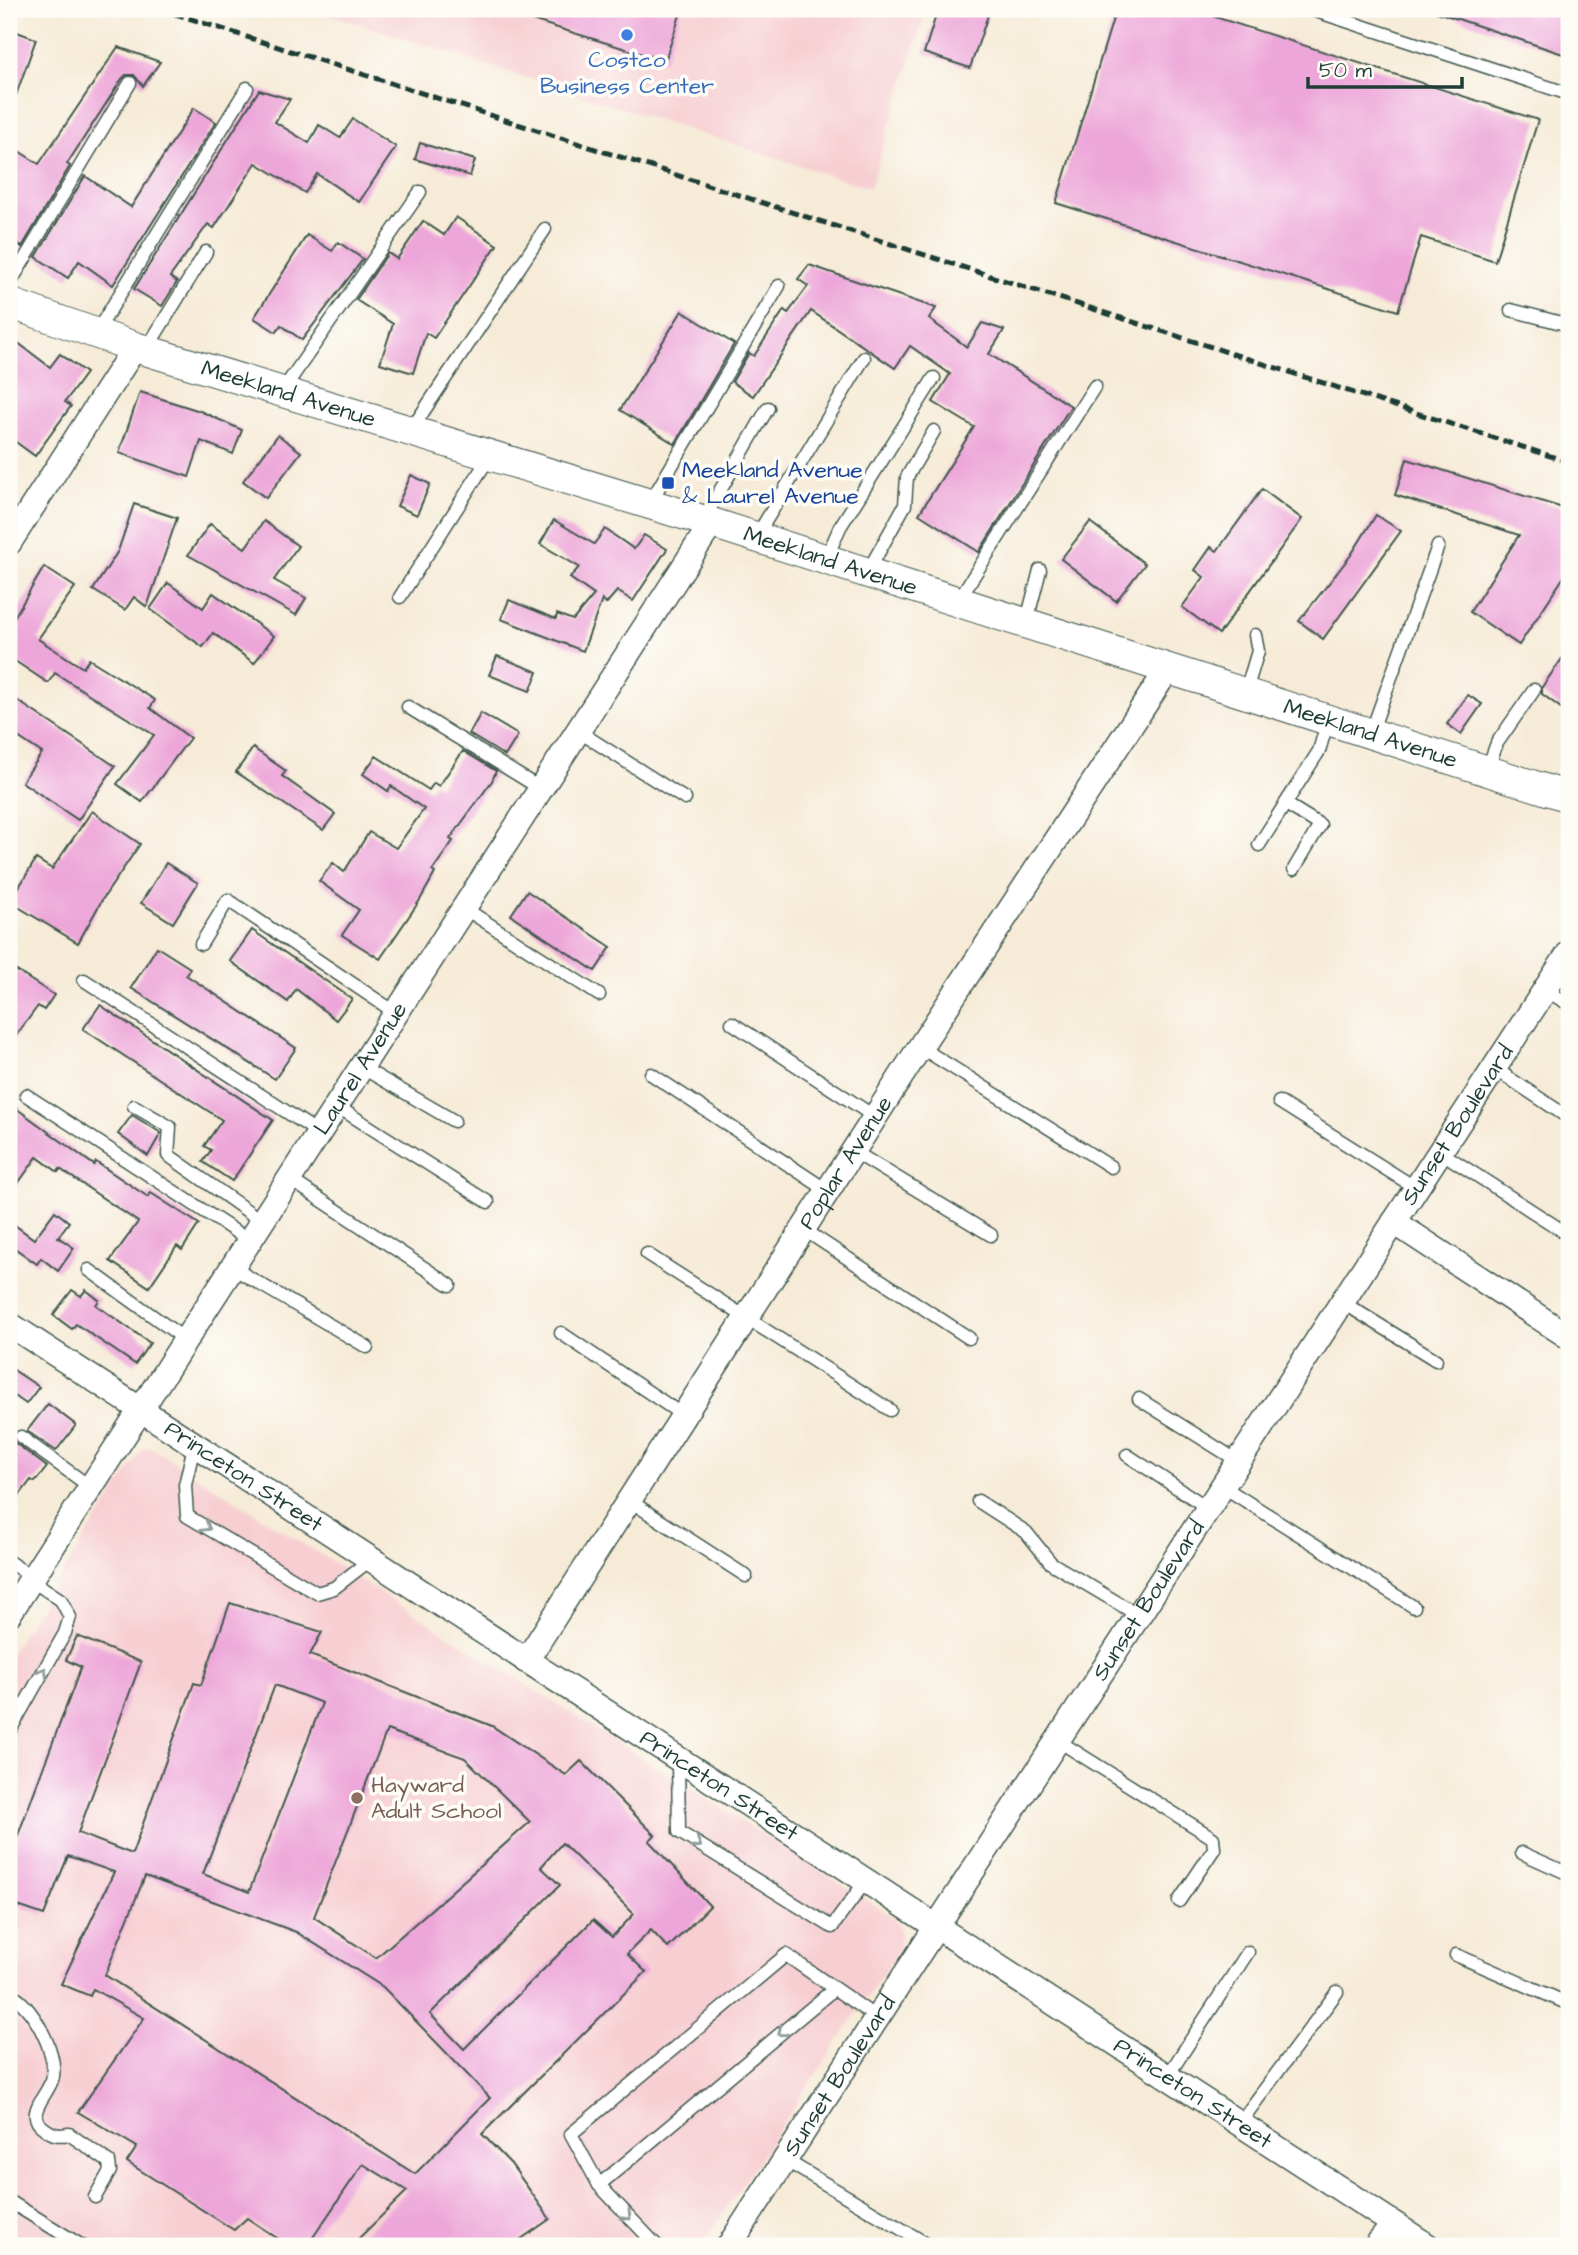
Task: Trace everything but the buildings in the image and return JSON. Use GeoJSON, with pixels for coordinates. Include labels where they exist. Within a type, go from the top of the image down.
{"type":"FeatureCollection","features":[{"type":"Feature","properties":{"kind":"street","name":"Meekland Avenue"},"geometry":{"type":"LineString","coordinates":[[9,303],[140,348],[756,537],[1569,797]]}},
{"type":"Feature","properties":{"kind":"street"},"geometry":{"type":"LineString","coordinates":[[9,542],[140,348]]}},
{"type":"Feature","properties":{"kind":"street","name":"Laurel Avenue"},"geometry":{"type":"LineString","coordinates":[[9,1614],[89,1486],[338,1107],[708,522]]}},
{"type":"Feature","properties":{"kind":"street","name":"Poplar Avenue"},"geometry":{"type":"LineString","coordinates":[[526,1661],[920,1047],[1168,669]]}},
{"type":"Feature","properties":{"kind":"street","name":"Sunset Boulevard"},"geometry":{"type":"LineString","coordinates":[[729,2246],[1569,953]]}},
{"type":"Feature","properties":{"kind":"street"},"geometry":{"type":"LineString","coordinates":[[1394,1222],[1569,1337]]}},
{"type":"Feature","properties":{"kind":"street","name":"Princeton Street"},"geometry":{"type":"LineString","coordinates":[[9,1324],[1428,2246]]}},
{"type":"Feature","properties":{"kind":"street"},"geometry":{"type":"LineString","coordinates":[[1376,2246],[1394,2224]]}},
{"type":"Feature","properties":{"kind":"lane"},"geometry":{"type":"LineString","coordinates":[[1310,9],[1569,94]]}},
{"type":"Feature","properties":{"kind":"lane"},"geometry":{"type":"LineString","coordinates":[[9,285],[130,83]]}},
{"type":"Feature","properties":{"kind":"lane"},"geometry":{"type":"LineString","coordinates":[[96,333],[247,88]]}},
{"type":"Feature","properties":{"kind":"lane"},"geometry":{"type":"LineString","coordinates":[[283,390],[420,191]]}},
{"type":"Feature","properties":{"kind":"lane"},"geometry":{"type":"LineString","coordinates":[[411,430],[545,229]]}},
{"type":"Feature","properties":{"kind":"lane"},"geometry":{"type":"LineString","coordinates":[[140,348],[206,252]]}},
{"type":"Feature","properties":{"kind":"lane"},"geometry":{"type":"LineString","coordinates":[[649,504],[779,286]]}},
{"type":"Feature","properties":{"kind":"lane"},"geometry":{"type":"LineString","coordinates":[[1511,310],[1569,326]]}},
{"type":"Feature","properties":{"kind":"lane"},"geometry":{"type":"LineString","coordinates":[[756,537],[864,358]]}},
{"type":"Feature","properties":{"kind":"lane"},"geometry":{"type":"LineString","coordinates":[[826,560],[840,527],[934,378]]}},
{"type":"Feature","properties":{"kind":"lane"},"geometry":{"type":"LineString","coordinates":[[957,602],[1095,386]]}},
{"type":"Feature","properties":{"kind":"lane"},"geometry":{"type":"LineString","coordinates":[[708,522],[768,408]]}},
{"type":"Feature","properties":{"kind":"lane"},"geometry":{"type":"LineString","coordinates":[[867,573],[905,505],[908,477],[934,431]]}},
{"type":"Feature","properties":{"kind":"lane"},"geometry":{"type":"LineString","coordinates":[[400,597],[491,456]]}},
{"type":"Feature","properties":{"kind":"lane"},"geometry":{"type":"LineString","coordinates":[[1371,734],[1438,546]]}},
{"type":"Feature","properties":{"kind":"lane"},"geometry":{"type":"LineString","coordinates":[[1026,624],[1040,570]]}},
{"type":"Feature","properties":{"kind":"lane"},"geometry":{"type":"LineString","coordinates":[[1245,694],[1258,651],[1255,635]]}},
{"type":"Feature","properties":{"kind":"lane"},"geometry":{"type":"LineString","coordinates":[[1487,771],[1497,743],[1534,690]]}},
{"type":"Feature","properties":{"kind":"lane"},"geometry":{"type":"LineString","coordinates":[[408,706],[541,789]]}},
{"type":"Feature","properties":{"kind":"lane"},"geometry":{"type":"LineString","coordinates":[[1259,845],[1320,751],[1328,720]]}},
{"type":"Feature","properties":{"kind":"lane"},"geometry":{"type":"LineString","coordinates":[[578,731],[685,799]]}},
{"type":"Feature","properties":{"kind":"lane"},"geometry":{"type":"LineString","coordinates":[[1286,804],[1320,825],[1294,869]]}},
{"type":"Feature","properties":{"kind":"lane"},"geometry":{"type":"LineString","coordinates":[[201,944],[228,900],[396,1013]]}},
{"type":"Feature","properties":{"kind":"lane"},"geometry":{"type":"LineString","coordinates":[[464,908],[599,995]]}},
{"type":"Feature","properties":{"kind":"lane"},"geometry":{"type":"LineString","coordinates":[[84,979],[319,1133]]}},
{"type":"Feature","properties":{"kind":"lane"},"geometry":{"type":"LineString","coordinates":[[1545,990],[1569,1004]]}},
{"type":"Feature","properties":{"kind":"lane"},"geometry":{"type":"LineString","coordinates":[[732,1023],[875,1117]]}},
{"type":"Feature","properties":{"kind":"lane"},"geometry":{"type":"LineString","coordinates":[[920,1047],[1111,1167]]}},
{"type":"Feature","properties":{"kind":"lane"},"geometry":{"type":"LineString","coordinates":[[361,1067],[454,1121]]}},
{"type":"Feature","properties":{"kind":"lane"},"geometry":{"type":"LineString","coordinates":[[1494,1068],[1569,1118]]}},
{"type":"Feature","properties":{"kind":"lane"},"geometry":{"type":"LineString","coordinates":[[651,1074],[828,1191]]}},
{"type":"Feature","properties":{"kind":"lane"},"geometry":{"type":"LineString","coordinates":[[26,1095],[257,1232]]}},
{"type":"Feature","properties":{"kind":"lane"},"geometry":{"type":"LineString","coordinates":[[1279,1102],[1416,1188]]}},
{"type":"Feature","properties":{"kind":"lane"},"geometry":{"type":"LineString","coordinates":[[134,1105],[170,1127],[168,1155],[257,1232]]}},
{"type":"Feature","properties":{"kind":"lane"},"geometry":{"type":"LineString","coordinates":[[338,1107],[488,1202]]}},
{"type":"Feature","properties":{"kind":"lane"},"geometry":{"type":"LineString","coordinates":[[853,1151],[991,1235]]}},
{"type":"Feature","properties":{"kind":"lane"},"geometry":{"type":"LineString","coordinates":[[1439,1151],[1569,1235]]}},
{"type":"Feature","properties":{"kind":"lane"},"geometry":{"type":"LineString","coordinates":[[291,1180],[450,1285]]}},
{"type":"Feature","properties":{"kind":"lane"},"geometry":{"type":"LineString","coordinates":[[803,1229],[969,1338]]}},
{"type":"Feature","properties":{"kind":"lane"},"geometry":{"type":"LineString","coordinates":[[647,1254],[890,1410]]}},
{"type":"Feature","properties":{"kind":"lane"},"geometry":{"type":"LineString","coordinates":[[233,1268],[367,1348]]}},
{"type":"Feature","properties":{"kind":"lane"},"geometry":{"type":"LineString","coordinates":[[89,1270],[186,1340]]}},
{"type":"Feature","properties":{"kind":"lane"},"geometry":{"type":"LineString","coordinates":[[1342,1302],[1436,1360]]}},
{"type":"Feature","properties":{"kind":"lane"},"geometry":{"type":"LineString","coordinates":[[561,1333],[684,1416]]}},
{"type":"Feature","properties":{"kind":"lane"},"geometry":{"type":"LineString","coordinates":[[1139,1399],[1238,1461]]}},
{"type":"Feature","properties":{"kind":"lane"},"geometry":{"type":"LineString","coordinates":[[21,1437],[89,1486]]}},
{"type":"Feature","properties":{"kind":"lane"},"geometry":{"type":"LineString","coordinates":[[194,1446],[185,1485],[187,1516],[317,1593],[334,1588],[370,1560]]}},
{"type":"Feature","properties":{"kind":"lane"},"geometry":{"type":"LineString","coordinates":[[1128,1455],[1208,1508]]}},
{"type":"Feature","properties":{"kind":"lane"},"geometry":{"type":"LineString","coordinates":[[1222,1486],[1414,1607]]}},
{"type":"Feature","properties":{"kind":"lane"},"geometry":{"type":"LineString","coordinates":[[978,1501],[1026,1532],[1051,1563],[1138,1615]]}},
{"type":"Feature","properties":{"kind":"lane"},"geometry":{"type":"LineString","coordinates":[[630,1502],[746,1576]]}},
{"type":"Feature","properties":{"kind":"lane"},"geometry":{"type":"LineString","coordinates":[[9,1562],[61,1601],[67,1607],[70,1617],[65,1633],[9,1732]]}},
{"type":"Feature","properties":{"kind":"lane"},"geometry":{"type":"LineString","coordinates":[[1057,1740],[1213,1838],[1214,1849],[1179,1900]]}},
{"type":"Feature","properties":{"kind":"lane"},"geometry":{"type":"LineString","coordinates":[[678,1761],[679,1832],[832,1927],[865,1882]]}},
{"type":"Feature","properties":{"kind":"lane"},"geometry":{"type":"LineString","coordinates":[[1522,1853],[1569,1874]]}},
{"type":"Feature","properties":{"kind":"lane"},"geometry":{"type":"LineString","coordinates":[[1167,2077],[1248,1952]]}},
{"type":"Feature","properties":{"kind":"lane"},"geometry":{"type":"LineString","coordinates":[[657,2246],[599,2185],[571,2134],[786,1955],[877,2018]]}},
{"type":"Feature","properties":{"kind":"lane"},"geometry":{"type":"LineString","coordinates":[[1455,1955],[1569,2004]]}},
{"type":"Feature","properties":{"kind":"lane"},"geometry":{"type":"LineString","coordinates":[[599,2185],[834,1989]]}},
{"type":"Feature","properties":{"kind":"lane"},"geometry":{"type":"LineString","coordinates":[[1239,2124],[1337,1992]]}},
{"type":"Feature","properties":{"kind":"lane"},"geometry":{"type":"LineString","coordinates":[[9,1994],[27,2007],[53,2059],[53,2079],[36,2108],[35,2117],[41,2127],[56,2136],[69,2134],[109,2162],[110,2171],[94,2197]]}},
{"type":"Feature","properties":{"kind":"lane"},"geometry":{"type":"LineString","coordinates":[[785,2160],[930,2246]]}},
{"type":"Feature","properties":{"kind":"lane"},"geometry":{"type":"LineString","coordinates":[[11,2204],[82,2246]]}},
{"type":"Feature","properties":{"kind":"shaded area"},"geometry":{"type":"Polygon","coordinates":[[[313,9],[927,9],[870,188],[313,9]]]}},
{"type":"Feature","properties":{"kind":"shaded area","name":"Hayward Adult School"},"geometry":{"type":"Polygon","coordinates":[[[152,1448],[892,1916],[900,1928],[899,1950],[701,2246],[9,2246],[9,1655],[143,1449],[152,1448]]]}},
{"type":"Feature","properties":{"kind":"railway"},"geometry":{"type":"LineString","coordinates":[[160,9],[1569,462]]}},
{"type":"Feature","properties":{"kind":"place","name":"Costco Business Center"},"geometry":{"type":"Point","coordinates":[627,35]}},
{"type":"Feature","properties":{"kind":"place","name":"Meekland Avenue & Laurel Avenue"},"geometry":{"type":"Point","coordinates":[668,483]}},
{"type":"Feature","properties":{"kind":"place","name":"Hayward Adult School"},"geometry":{"type":"Point","coordinates":[357,1798]}}]}
